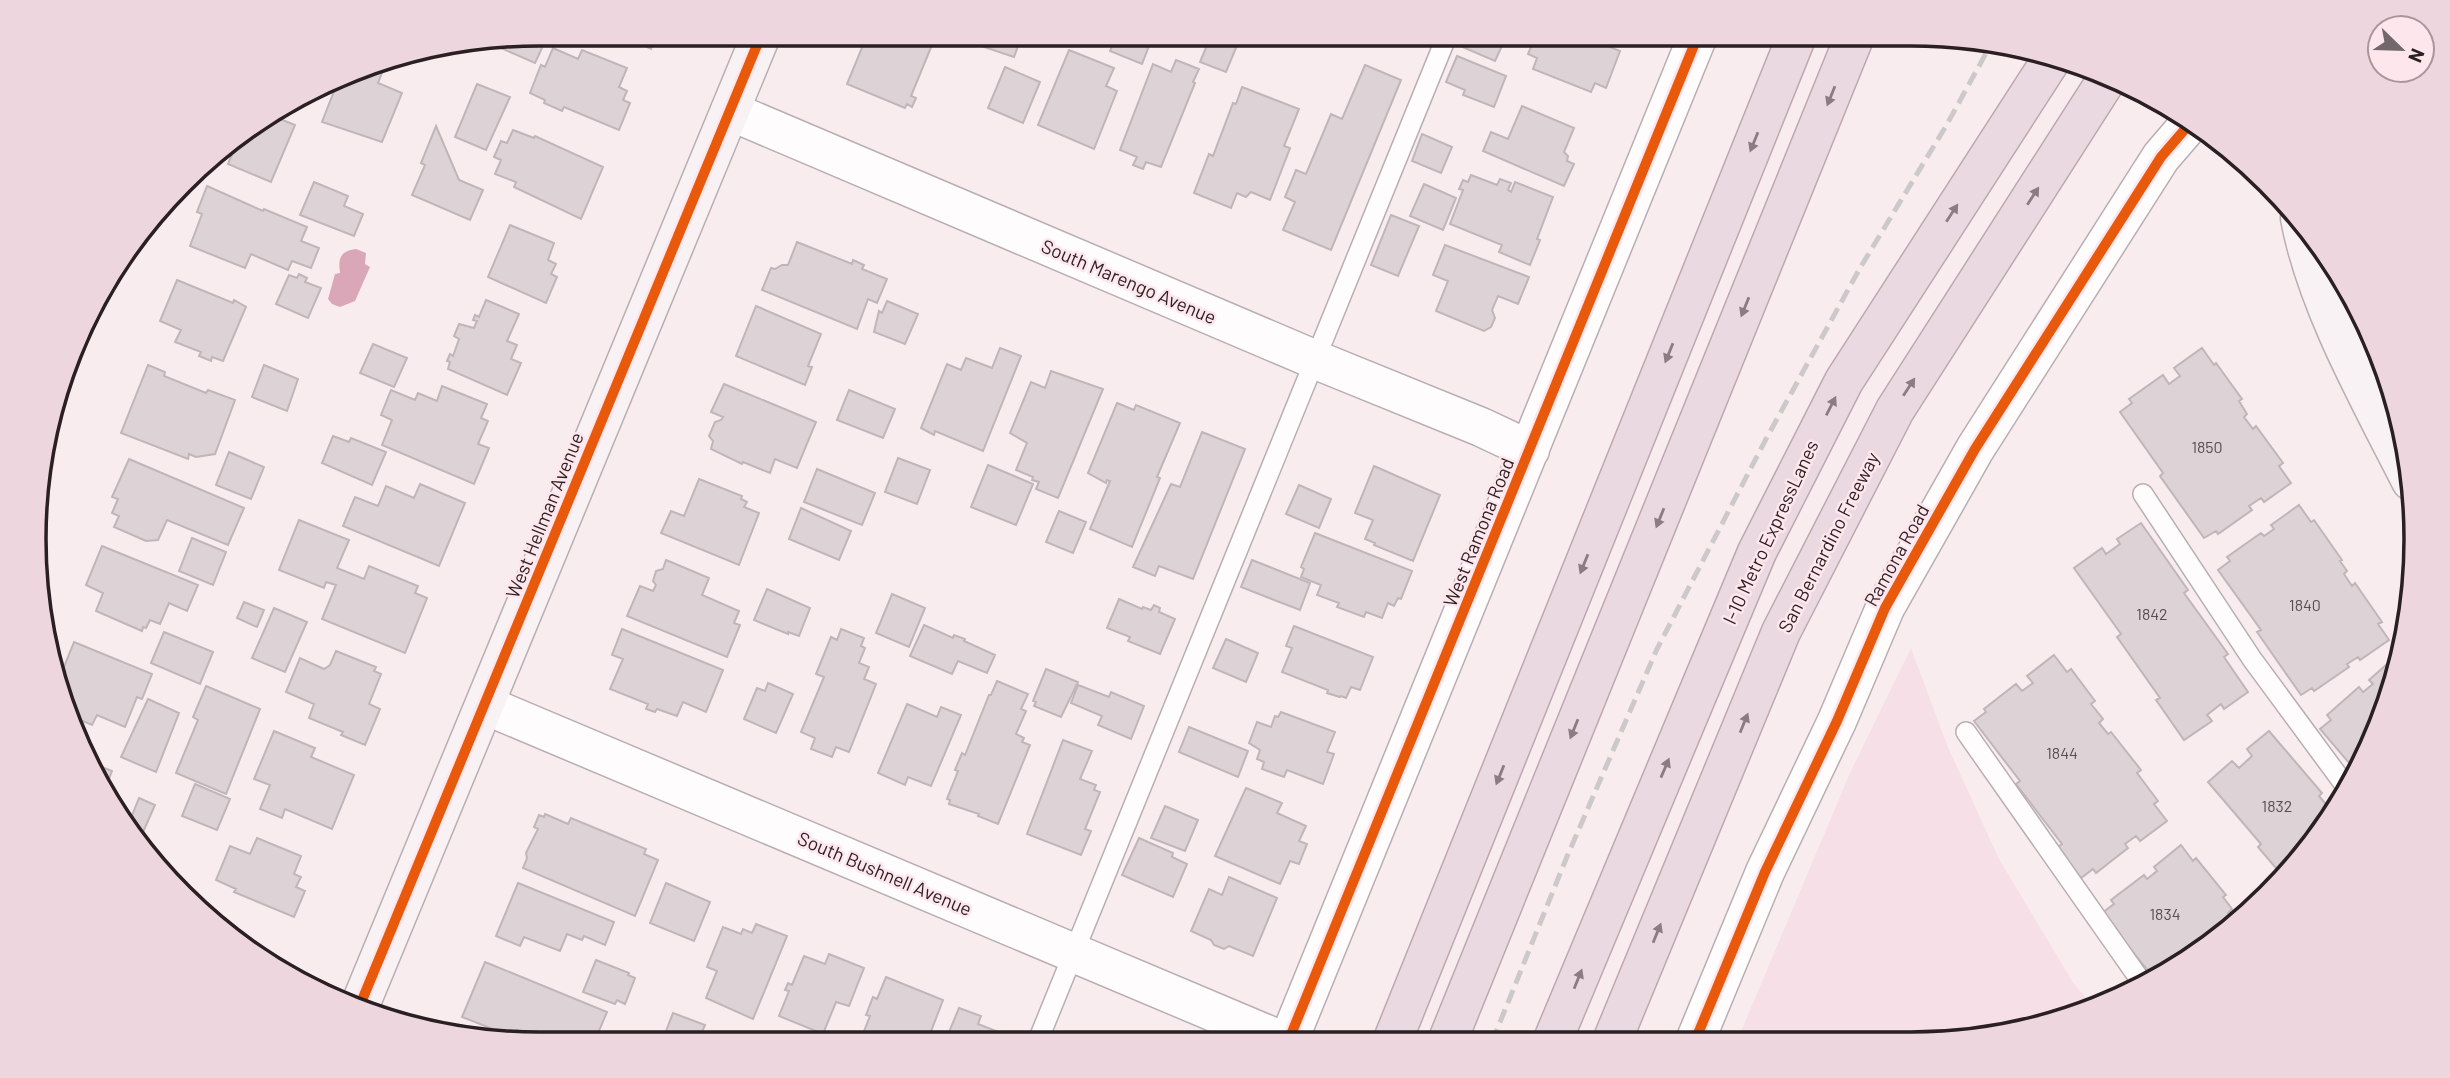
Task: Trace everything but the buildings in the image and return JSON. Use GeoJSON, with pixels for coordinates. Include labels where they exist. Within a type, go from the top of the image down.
{"type":"FeatureCollection","features":[{"type":"Feature","properties":{"kind":"highway"},"geometry":{"type":"LineString","coordinates":[[1396,1032],[1793,46]]}},
{"type":"Feature","properties":{"kind":"highway"},"geometry":{"type":"LineString","coordinates":[[1451,1032],[1851,46]]}},
{"type":"Feature","properties":{"kind":"highway","name":"I-10 Metro ExpressLanes"},"geometry":{"type":"LineString","coordinates":[[1556,1032],[1757,552],[1844,381],[2048,65]]}},
{"type":"Feature","properties":{"kind":"highway","name":"San Bernardino Freeway"},"geometry":{"type":"LineString","coordinates":[[1616,1032],[1781,632],[1895,410],[2104,85]]}},
{"type":"Feature","properties":{"kind":"street","name":"West Hellman Avenue"},"geometry":{"type":"LineString","coordinates":[[362,1000],[757,46]]}},
{"type":"Feature","properties":{"kind":"street","name":"West Ramona Road"},"geometry":{"type":"LineString","coordinates":[[1290,1032],[1694,46]]}},
{"type":"Feature","properties":{"kind":"street","name":"South Marengo Avenue"},"geometry":{"type":"LineString","coordinates":[[730,111],[1530,450]]}},
{"type":"Feature","properties":{"kind":"street","name":"Ramona Road"},"geometry":{"type":"LineString","coordinates":[[1699,1032],[1765,872],[1838,722],[1885,608],[1975,449],[2161,156],[2185,129]]}},
{"type":"Feature","properties":{"kind":"street"},"geometry":{"type":"LineString","coordinates":[[2308,247],[2322,293],[2364,388],[2396,450]]}},
{"type":"Feature","properties":{"kind":"street","name":"South Bushnell Avenue"},"geometry":{"type":"LineString","coordinates":[[485,705],[1262,1032]]}},
{"type":"Feature","properties":{"kind":"lane"},"geometry":{"type":"LineString","coordinates":[[1042,1032],[1443,46]]}},
{"type":"Feature","properties":{"kind":"lane"},"geometry":{"type":"LineString","coordinates":[[2143,494],[2252,659],[2341,780]]}},
{"type":"Feature","properties":{"kind":"lane"},"geometry":{"type":"LineString","coordinates":[[1966,732],[2138,977]]}},
{"type":"Feature","properties":{"kind":"shaded area"},"geometry":{"type":"Polygon","coordinates":[[[356,249],[366,253],[365,264],[370,267],[355,301],[340,307],[328,299],[335,274],[340,273],[341,256],[346,251],[356,249]]]}},
{"type":"Feature","properties":{"kind":"shaded area"},"geometry":{"type":"Polygon","coordinates":[[[1911,648],[1947,745],[1999,859],[2072,981],[2087,1000],[2039,1016],[2007,1023],[1943,1031],[1741,1032],[1850,773],[1911,648]]]}},
{"type":"Feature","properties":{"kind":"railway"},"geometry":{"type":"LineString","coordinates":[[1496,1032],[1566,859],[1657,649],[1766,439],[1860,268],[1946,126],[1987,52]]}},
{"type":"Feature","properties":{"kind":"cycle path"},"geometry":{"type":"LineString","coordinates":[[362,1000],[757,46]]}},
{"type":"Feature","properties":{"kind":"cycle path"},"geometry":{"type":"LineString","coordinates":[[1292,1032],[1694,46]]}},
{"type":"Feature","properties":{"kind":"cycle path"},"geometry":{"type":"LineString","coordinates":[[1699,1032],[1765,872],[1837,721],[1885,608],[1975,449],[2161,157],[2185,129]]}}]}
